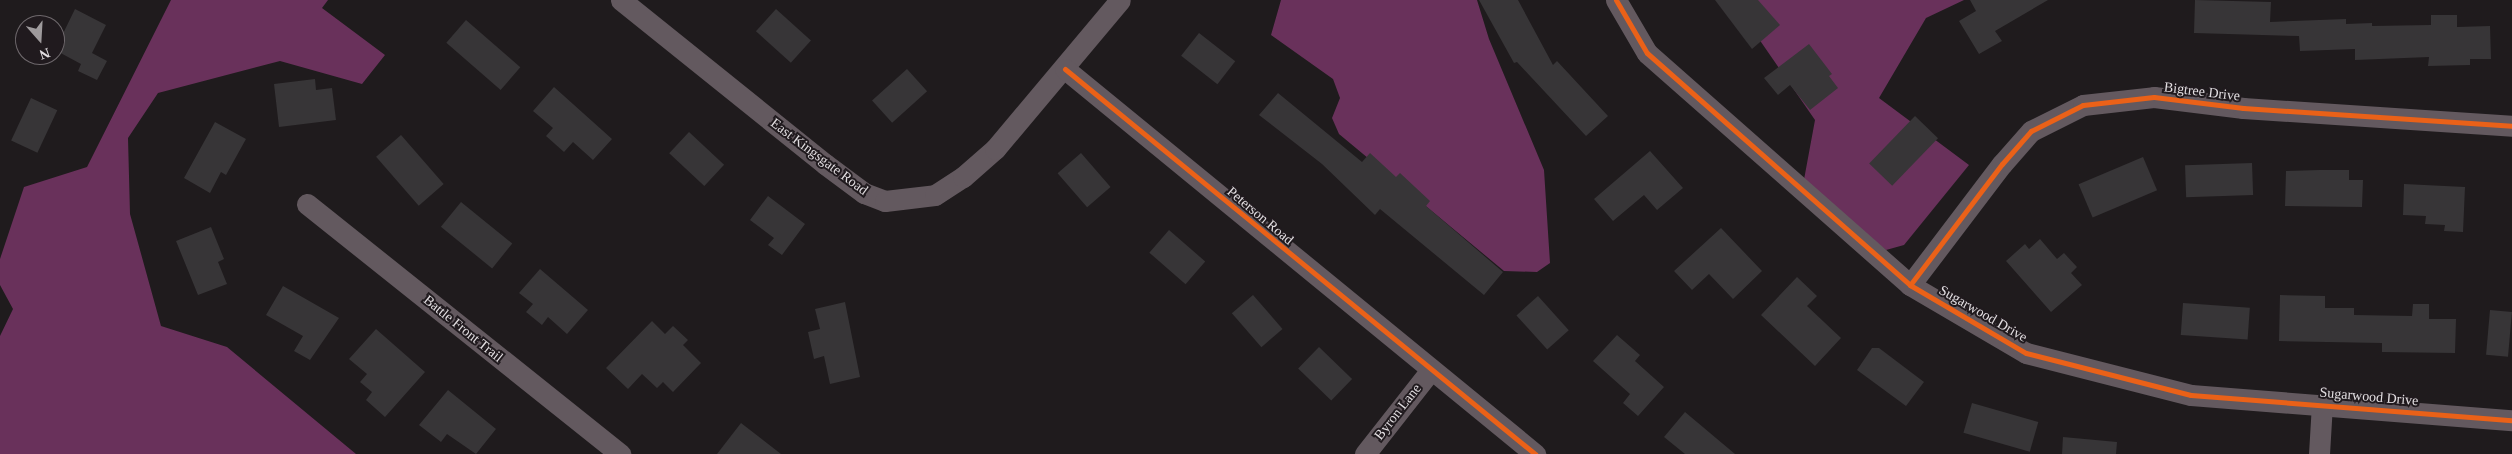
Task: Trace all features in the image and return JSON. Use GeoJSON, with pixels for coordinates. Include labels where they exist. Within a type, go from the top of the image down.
{"type":"FeatureCollection","features":[{"type":"Feature","properties":{"kind":"street","name":"East Kingsgate Road"},"geometry":{"type":"LineString","coordinates":[[621,0],[825,164],[864,193],[885,201],[935,195],[963,178],[995,149],[1065,69],[1120,0]]}},
{"type":"Feature","properties":{"kind":"street","name":"Sugarwood Drive"},"geometry":{"type":"LineString","coordinates":[[1616,0],[1647,53],[1910,285],[2026,353],[2191,395],[2512,420]]}},
{"type":"Feature","properties":{"kind":"street","name":"Peterson Road"},"geometry":{"type":"LineString","coordinates":[[1065,69],[1430,371],[1535,454]]}},
{"type":"Feature","properties":{"kind":"street","name":"Bigtree Drive"},"geometry":{"type":"LineString","coordinates":[[1910,285],[2002,164],[2031,131],[2083,105],[2154,97],[2243,108],[2512,126]]}},
{"type":"Feature","properties":{"kind":"street","name":"Battle Front Trail"},"geometry":{"type":"LineString","coordinates":[[306,204],[620,454]]}},
{"type":"Feature","properties":{"kind":"street","name":"Byron Lane"},"geometry":{"type":"LineString","coordinates":[[1365,454],[1430,371]]}},
{"type":"Feature","properties":{"kind":"street"},"geometry":{"type":"LineString","coordinates":[[2319,454],[2322,404]]}},
{"type":"Feature","properties":{"kind":"shaded area"},"geometry":{"type":"Polygon","coordinates":[[[171,0],[328,0],[322,8],[385,55],[362,84],[280,61],[158,93],[128,138],[130,214],[161,326],[227,347],[356,454],[0,454],[0,336],[13,309],[0,285],[0,259],[24,187],[87,167],[171,0]]]}},
{"type":"Feature","properties":{"kind":"shaded area"},"geometry":{"type":"Polygon","coordinates":[[[1281,0],[1477,0],[1489,39],[1544,170],[1550,263],[1537,272],[1504,271],[1339,134],[1332,118],[1340,98],[1333,79],[1271,35],[1281,0]]]}},
{"type":"Feature","properties":{"kind":"shaded area"},"geometry":{"type":"Polygon","coordinates":[[[1732,0],[1964,0],[1926,18],[1879,98],[1969,165],[1904,245],[1886,250],[1803,185],[1815,120],[1732,0]]]}},
{"type":"Feature","properties":{"kind":"building"},"geometry":{"type":"Polygon","coordinates":[[[1479,0],[1518,0],[1553,65],[1557,61],[1608,116],[1586,136],[1517,62],[1514,63],[1479,0]]]}},
{"type":"Feature","properties":{"kind":"building"},"geometry":{"type":"Polygon","coordinates":[[[1715,0],[1758,0],[1780,25],[1752,49],[1715,0]]]}},
{"type":"Feature","properties":{"kind":"building"},"geometry":{"type":"Polygon","coordinates":[[[1970,0],[2048,0],[1995,31],[2002,41],[1979,54],[1959,21],[1976,11],[1970,0]]]}},
{"type":"Feature","properties":{"kind":"building"},"geometry":{"type":"Polygon","coordinates":[[[2195,0],[2271,2],[2270,22],[2346,19],[2346,24],[2372,23],[2372,26],[2431,25],[2431,15],[2457,15],[2457,27],[2490,26],[2491,59],[2470,59],[2470,65],[2428,66],[2429,57],[2355,60],[2355,49],[2300,51],[2299,36],[2194,33],[2195,0]]]}},
{"type":"Feature","properties":{"kind":"building"},"geometry":{"type":"Polygon","coordinates":[[[75,9],[106,25],[92,53],[107,61],[97,80],[78,71],[81,64],[65,55],[65,30],[75,9]]]}},
{"type":"Feature","properties":{"kind":"building"},"geometry":{"type":"Polygon","coordinates":[[[776,9],[811,40],[791,63],[756,31],[776,9]]]}},
{"type":"Feature","properties":{"kind":"building"},"geometry":{"type":"Polygon","coordinates":[[[466,20],[520,67],[501,90],[446,43],[466,20]]]}},
{"type":"Feature","properties":{"kind":"building"},"geometry":{"type":"Polygon","coordinates":[[[1199,33],[1235,61],[1217,84],[1181,56],[1199,33]]]}},
{"type":"Feature","properties":{"kind":"building"},"geometry":{"type":"Polygon","coordinates":[[[1809,44],[1832,74],[1829,76],[1838,88],[1810,110],[1790,85],[1778,95],[1764,78],[1809,44]]]}},
{"type":"Feature","properties":{"kind":"building"},"geometry":{"type":"Polygon","coordinates":[[[907,69],[927,91],[892,123],[872,100],[907,69]]]}},
{"type":"Feature","properties":{"kind":"building"},"geometry":{"type":"Polygon","coordinates":[[[315,79],[316,90],[332,88],[336,120],[279,127],[274,84],[315,79]]]}},
{"type":"Feature","properties":{"kind":"building"},"geometry":{"type":"Polygon","coordinates":[[[554,87],[612,139],[593,160],[573,142],[564,152],[546,136],[553,128],[533,111],[554,87]]]}},
{"type":"Feature","properties":{"kind":"building"},"geometry":{"type":"Polygon","coordinates":[[[1278,93],[1362,162],[1370,153],[1396,177],[1400,173],[1430,201],[1426,206],[1503,272],[1484,295],[1380,209],[1375,215],[1322,164],[1259,115],[1278,93]]]}},
{"type":"Feature","properties":{"kind":"building"},"geometry":{"type":"Polygon","coordinates":[[[31,98],[57,110],[37,153],[11,141],[31,98]]]}},
{"type":"Feature","properties":{"kind":"building"},"geometry":{"type":"Polygon","coordinates":[[[1915,116],[1938,138],[1892,186],[1869,163],[1915,116]]]}},
{"type":"Feature","properties":{"kind":"building"},"geometry":{"type":"Polygon","coordinates":[[[215,122],[246,139],[226,175],[221,172],[210,193],[184,178],[215,122]]]}},
{"type":"Feature","properties":{"kind":"building"},"geometry":{"type":"Polygon","coordinates":[[[689,132],[724,165],[704,186],[669,153],[689,132]]]}},
{"type":"Feature","properties":{"kind":"building"},"geometry":{"type":"Polygon","coordinates":[[[401,135],[444,184],[419,206],[376,157],[401,135]]]}},
{"type":"Feature","properties":{"kind":"building"},"geometry":{"type":"Polygon","coordinates":[[[1650,151],[1683,188],[1657,210],[1644,195],[1613,221],[1594,199],[1650,151]]]}},
{"type":"Feature","properties":{"kind":"building"},"geometry":{"type":"Polygon","coordinates":[[[1081,153],[1111,187],[1087,207],[1058,173],[1081,153]]]}},
{"type":"Feature","properties":{"kind":"building"},"geometry":{"type":"Polygon","coordinates":[[[2143,157],[2157,190],[2093,217],[2079,184],[2143,157]]]}},
{"type":"Feature","properties":{"kind":"building"},"geometry":{"type":"Polygon","coordinates":[[[2252,163],[2253,195],[2186,197],[2185,165],[2252,163]]]}},
{"type":"Feature","properties":{"kind":"building"},"geometry":{"type":"Polygon","coordinates":[[[2349,170],[2349,180],[2363,180],[2362,207],[2285,206],[2286,171],[2349,170]]]}},
{"type":"Feature","properties":{"kind":"building"},"geometry":{"type":"Polygon","coordinates":[[[2404,184],[2465,187],[2463,232],[2444,231],[2445,225],[2425,224],[2426,216],[2403,215],[2404,184]]]}},
{"type":"Feature","properties":{"kind":"building"},"geometry":{"type":"Polygon","coordinates":[[[768,196],[805,224],[782,255],[768,245],[774,238],[750,220],[768,196]]]}},
{"type":"Feature","properties":{"kind":"building"},"geometry":{"type":"Polygon","coordinates":[[[461,202],[512,244],[492,268],[441,227],[461,202]]]}},
{"type":"Feature","properties":{"kind":"building"},"geometry":{"type":"Polygon","coordinates":[[[211,227],[224,259],[218,262],[227,284],[198,295],[176,241],[211,227]]]}},
{"type":"Feature","properties":{"kind":"building"},"geometry":{"type":"Polygon","coordinates":[[[1721,228],[1762,271],[1733,299],[1709,274],[1692,290],[1674,271],[1721,228]]]}},
{"type":"Feature","properties":{"kind":"building"},"geometry":{"type":"Polygon","coordinates":[[[1169,230],[1205,261],[1186,284],[1149,253],[1169,230]]]}},
{"type":"Feature","properties":{"kind":"building"},"geometry":{"type":"Polygon","coordinates":[[[2040,239],[2057,259],[2064,253],[2077,267],[2071,273],[2082,285],[2051,312],[2006,261],[2025,244],[2029,249],[2040,239]]]}},
{"type":"Feature","properties":{"kind":"building"},"geometry":{"type":"Polygon","coordinates":[[[540,269],[588,310],[567,334],[548,317],[542,325],[526,312],[533,304],[519,293],[540,269]]]}},
{"type":"Feature","properties":{"kind":"building"},"geometry":{"type":"Polygon","coordinates":[[[1797,277],[1817,296],[1807,306],[1841,338],[1815,366],[1761,315],[1797,277]]]}},
{"type":"Feature","properties":{"kind":"building"},"geometry":{"type":"Polygon","coordinates":[[[283,286],[339,318],[310,360],[294,351],[303,336],[266,315],[283,286]]]}},
{"type":"Feature","properties":{"kind":"building"},"geometry":{"type":"Polygon","coordinates":[[[1253,295],[1283,329],[1261,347],[1232,313],[1253,295]]]}},
{"type":"Feature","properties":{"kind":"building"},"geometry":{"type":"Polygon","coordinates":[[[2280,295],[2325,296],[2325,308],[2354,308],[2354,315],[2412,316],[2413,304],[2429,304],[2429,319],[2456,319],[2455,353],[2382,352],[2382,343],[2279,341],[2280,295]]]}},
{"type":"Feature","properties":{"kind":"building"},"geometry":{"type":"Polygon","coordinates":[[[1538,296],[1569,330],[1547,350],[1516,315],[1538,296]]]}},
{"type":"Feature","properties":{"kind":"building"},"geometry":{"type":"Polygon","coordinates":[[[845,302],[860,377],[830,384],[824,356],[814,359],[808,332],[820,329],[815,309],[845,302]]]}},
{"type":"Feature","properties":{"kind":"building"},"geometry":{"type":"Polygon","coordinates":[[[2183,303],[2250,308],[2248,340],[2181,335],[2183,303]]]}},
{"type":"Feature","properties":{"kind":"building"},"geometry":{"type":"Polygon","coordinates":[[[2490,310],[2512,312],[2508,357],[2486,355],[2490,310]]]}},
{"type":"Feature","properties":{"kind":"building"},"geometry":{"type":"Polygon","coordinates":[[[652,321],[665,334],[673,326],[688,340],[683,345],[701,363],[673,392],[663,382],[657,388],[642,374],[628,389],[606,368],[652,321]]]}},
{"type":"Feature","properties":{"kind":"building"},"geometry":{"type":"Polygon","coordinates":[[[376,329],[425,372],[385,417],[366,400],[372,392],[360,382],[367,374],[349,359],[376,329]]]}},
{"type":"Feature","properties":{"kind":"building"},"geometry":{"type":"Polygon","coordinates":[[[1617,335],[1640,355],[1635,361],[1664,387],[1638,416],[1623,403],[1630,394],[1593,361],[1617,335]]]}},
{"type":"Feature","properties":{"kind":"building"},"geometry":{"type":"Polygon","coordinates":[[[1319,347],[1352,379],[1331,401],[1298,369],[1319,347]]]}},
{"type":"Feature","properties":{"kind":"building"},"geometry":{"type":"Polygon","coordinates":[[[1872,348],[1879,348],[1924,382],[1906,406],[1857,370],[1872,348]]]}},
{"type":"Feature","properties":{"kind":"building"},"geometry":{"type":"Polygon","coordinates":[[[448,390],[496,429],[476,454],[447,434],[441,442],[419,425],[448,390]]]}},
{"type":"Feature","properties":{"kind":"building"},"geometry":{"type":"Polygon","coordinates":[[[1972,403],[2038,422],[2030,452],[1963,433],[1972,403]]]}},
{"type":"Feature","properties":{"kind":"building"},"geometry":{"type":"Polygon","coordinates":[[[1685,412],[1735,454],[1685,454],[1664,437],[1685,412]]]}},
{"type":"Feature","properties":{"kind":"building"},"geometry":{"type":"Polygon","coordinates":[[[741,423],[781,454],[717,454],[741,423]]]}},
{"type":"Feature","properties":{"kind":"building"},"geometry":{"type":"Polygon","coordinates":[[[2063,437],[2117,442],[2116,454],[2062,454],[2063,437]]]}},
{"type":"Feature","properties":{"kind":"cycle path"},"geometry":{"type":"LineString","coordinates":[[1616,0],[1647,53],[1910,285],[2026,353],[2191,395],[2512,420]]}},
{"type":"Feature","properties":{"kind":"cycle path"},"geometry":{"type":"LineString","coordinates":[[1065,69],[1535,454]]}},
{"type":"Feature","properties":{"kind":"cycle path"},"geometry":{"type":"LineString","coordinates":[[1910,285],[2002,164],[2031,131],[2083,105],[2154,97],[2243,108],[2512,126]]}}]}
